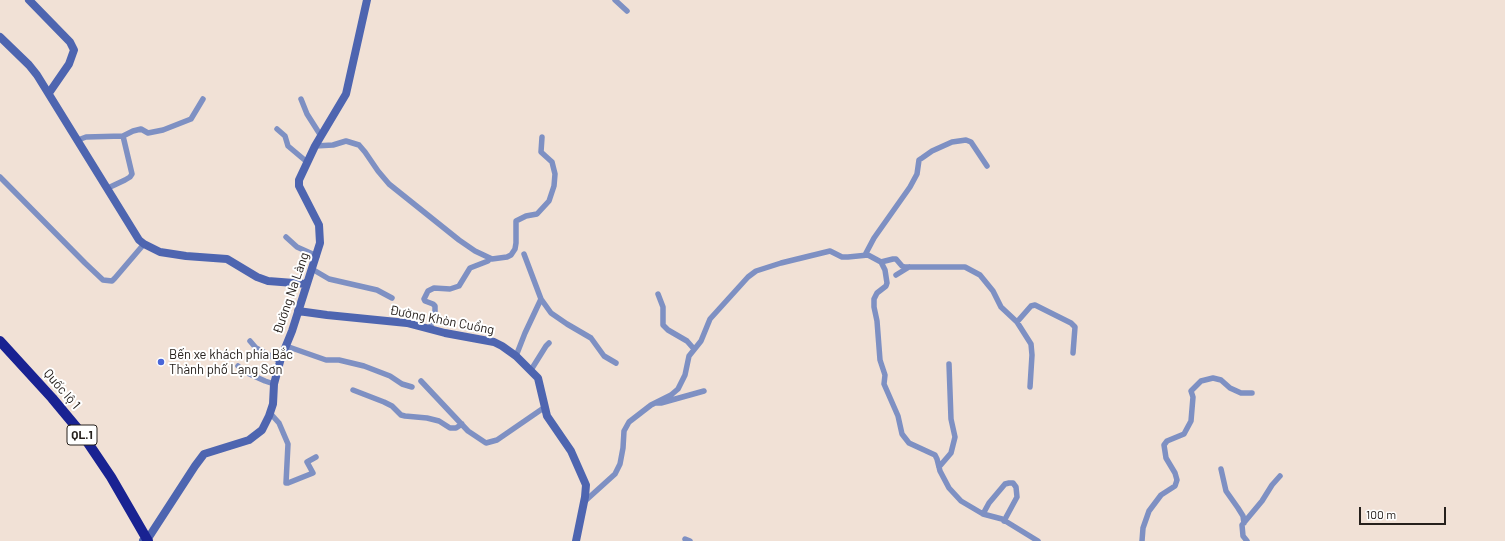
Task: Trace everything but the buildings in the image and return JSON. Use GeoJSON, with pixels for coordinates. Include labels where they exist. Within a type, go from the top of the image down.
{"type":"FeatureCollection","features":[{"type":"Feature","properties":{"kind":"highway","name":"Quốc lộ 1"},"geometry":{"type":"LineString","coordinates":[[0,341],[52,398],[82,434],[112,478],[146,541]]}},
{"type":"Feature","properties":{"kind":"street"},"geometry":{"type":"LineString","coordinates":[[29,0],[70,42],[74,50],[69,64],[49,93]]}},
{"type":"Feature","properties":{"kind":"street","name":"Đường Na Làng"},"geometry":{"type":"LineString","coordinates":[[146,541],[204,454],[253,437],[262,430],[270,413],[273,404],[274,384],[280,361],[317,256],[320,239],[318,225],[298,183],[299,177],[315,146],[346,94],[367,0]]}},
{"type":"Feature","properties":{"kind":"street"},"geometry":{"type":"LineString","coordinates":[[615,0],[627,11]]}},
{"type":"Feature","properties":{"kind":"street"},"geometry":{"type":"LineString","coordinates":[[0,37],[29,65],[49,93],[139,240],[160,252],[227,260],[268,281],[307,284]]}},
{"type":"Feature","properties":{"kind":"street"},"geometry":{"type":"LineString","coordinates":[[78,140],[86,137],[123,136],[141,129],[148,133],[160,131],[188,120],[194,115],[203,99]]}},
{"type":"Feature","properties":{"kind":"street"},"geometry":{"type":"LineString","coordinates":[[301,99],[307,114],[322,136]]}},
{"type":"Feature","properties":{"kind":"street"},"geometry":{"type":"LineString","coordinates":[[277,129],[284,136],[288,146],[307,162]]}},
{"type":"Feature","properties":{"kind":"street"},"geometry":{"type":"LineString","coordinates":[[108,188],[125,180],[132,174],[123,136]]}},
{"type":"Feature","properties":{"kind":"street"},"geometry":{"type":"LineString","coordinates":[[315,146],[333,145],[346,141],[359,145],[389,184],[459,240],[475,251],[490,258],[507,257],[511,255],[516,246],[516,221],[526,216],[537,214],[549,201],[554,186],[555,174],[552,162],[541,152],[542,137]]}},
{"type":"Feature","properties":{"kind":"street"},"geometry":{"type":"LineString","coordinates":[[865,255],[874,238],[910,187],[917,174],[919,160],[932,151],[952,142],[966,140],[971,142],[987,166]]}},
{"type":"Feature","properties":{"kind":"street"},"geometry":{"type":"LineString","coordinates":[[0,177],[103,280],[112,281],[144,244]]}},
{"type":"Feature","properties":{"kind":"street"},"geometry":{"type":"LineString","coordinates":[[286,237],[297,248],[317,256]]}},
{"type":"Feature","properties":{"kind":"street"},"geometry":{"type":"LineString","coordinates":[[584,502],[617,472],[623,448],[624,431],[629,422],[655,402],[678,390],[685,375],[689,356],[701,341],[709,320],[748,277],[756,272],[825,252],[830,251],[842,257],[865,255],[880,262],[894,259],[902,266],[909,267],[959,266],[971,269],[980,275],[994,291],[1001,307],[1017,322],[1030,344],[1032,355],[1030,387]]}},
{"type":"Feature","properties":{"kind":"street"},"geometry":{"type":"LineString","coordinates":[[524,254],[541,299],[551,313],[591,338],[604,356],[616,363]]}},
{"type":"Feature","properties":{"kind":"street"},"geometry":{"type":"LineString","coordinates":[[430,329],[435,306],[424,299],[428,291],[434,288],[450,289],[459,286],[470,268],[488,261],[490,258]]}},
{"type":"Feature","properties":{"kind":"street"},"geometry":{"type":"LineString","coordinates":[[880,262],[887,276],[886,286],[877,293],[874,299],[880,360],[885,375],[884,384],[898,416],[902,434],[909,443],[935,455],[940,470],[949,488],[961,501],[983,514],[1004,521],[1038,541]]}},
{"type":"Feature","properties":{"kind":"street"},"geometry":{"type":"LineString","coordinates":[[896,275],[909,267]]}},
{"type":"Feature","properties":{"kind":"street"},"geometry":{"type":"LineString","coordinates":[[312,269],[329,279],[374,289],[392,298]]}},
{"type":"Feature","properties":{"kind":"street"},"geometry":{"type":"LineString","coordinates":[[658,294],[663,307],[663,325],[668,330],[687,341],[694,349]]}},
{"type":"Feature","properties":{"kind":"street"},"geometry":{"type":"LineString","coordinates":[[516,356],[541,299]]}},
{"type":"Feature","properties":{"kind":"street"},"geometry":{"type":"LineString","coordinates":[[1017,322],[1030,306],[1035,305],[1071,323],[1075,327],[1073,353]]}},
{"type":"Feature","properties":{"kind":"street","name":"Đường Khòn Cuổng"},"geometry":{"type":"LineString","coordinates":[[298,311],[407,323],[445,333],[494,342],[516,356],[538,378],[548,416],[571,451],[586,485],[576,541]]}},
{"type":"Feature","properties":{"kind":"street"},"geometry":{"type":"LineString","coordinates":[[250,342],[260,351],[280,361]]}},
{"type":"Feature","properties":{"kind":"street"},"geometry":{"type":"LineString","coordinates":[[531,370],[546,346],[550,343]]}},
{"type":"Feature","properties":{"kind":"street"},"geometry":{"type":"LineString","coordinates":[[286,346],[326,360],[339,360],[364,366],[390,376],[402,384],[412,387]]}},
{"type":"Feature","properties":{"kind":"street"},"geometry":{"type":"LineString","coordinates":[[939,466],[951,453],[955,437],[951,419],[949,364]]}},
{"type":"Feature","properties":{"kind":"street"},"geometry":{"type":"LineString","coordinates":[[238,366],[246,372],[274,384]]}},
{"type":"Feature","properties":{"kind":"street"},"geometry":{"type":"LineString","coordinates":[[1142,541],[1143,528],[1149,511],[1161,494],[1176,486],[1177,480],[1175,473],[1166,458],[1164,445],[1166,441],[1184,434],[1191,421],[1193,397],[1191,391],[1201,381],[1213,378],[1221,380],[1230,388],[1241,393],[1252,393]]}},
{"type":"Feature","properties":{"kind":"street"},"geometry":{"type":"LineString","coordinates":[[420,381],[468,431],[486,443],[491,443],[545,407]]}},
{"type":"Feature","properties":{"kind":"street"},"geometry":{"type":"LineString","coordinates":[[353,390],[392,406],[405,416],[427,418],[439,421],[450,428],[456,428],[462,424]]}},
{"type":"Feature","properties":{"kind":"street"},"geometry":{"type":"LineString","coordinates":[[655,402],[661,403],[704,391]]}},
{"type":"Feature","properties":{"kind":"street"},"geometry":{"type":"LineString","coordinates":[[270,413],[279,423],[288,444],[286,483],[312,473],[307,462],[316,457]]}},
{"type":"Feature","properties":{"kind":"street"},"geometry":{"type":"LineString","coordinates":[[1221,469],[1226,491],[1243,516],[1244,523]]}},
{"type":"Feature","properties":{"kind":"street"},"geometry":{"type":"LineString","coordinates":[[1247,541],[1243,536],[1242,525],[1280,476]]}},
{"type":"Feature","properties":{"kind":"street"},"geometry":{"type":"LineString","coordinates":[[983,514],[989,503],[1005,484],[1010,482],[1016,487],[1016,497],[1004,521]]}},
{"type":"Feature","properties":{"kind":"place","name":"Bến xe khách phía Bắc Thành phố Lạng Sơn"},"geometry":{"type":"Point","coordinates":[161,362]}}]}
